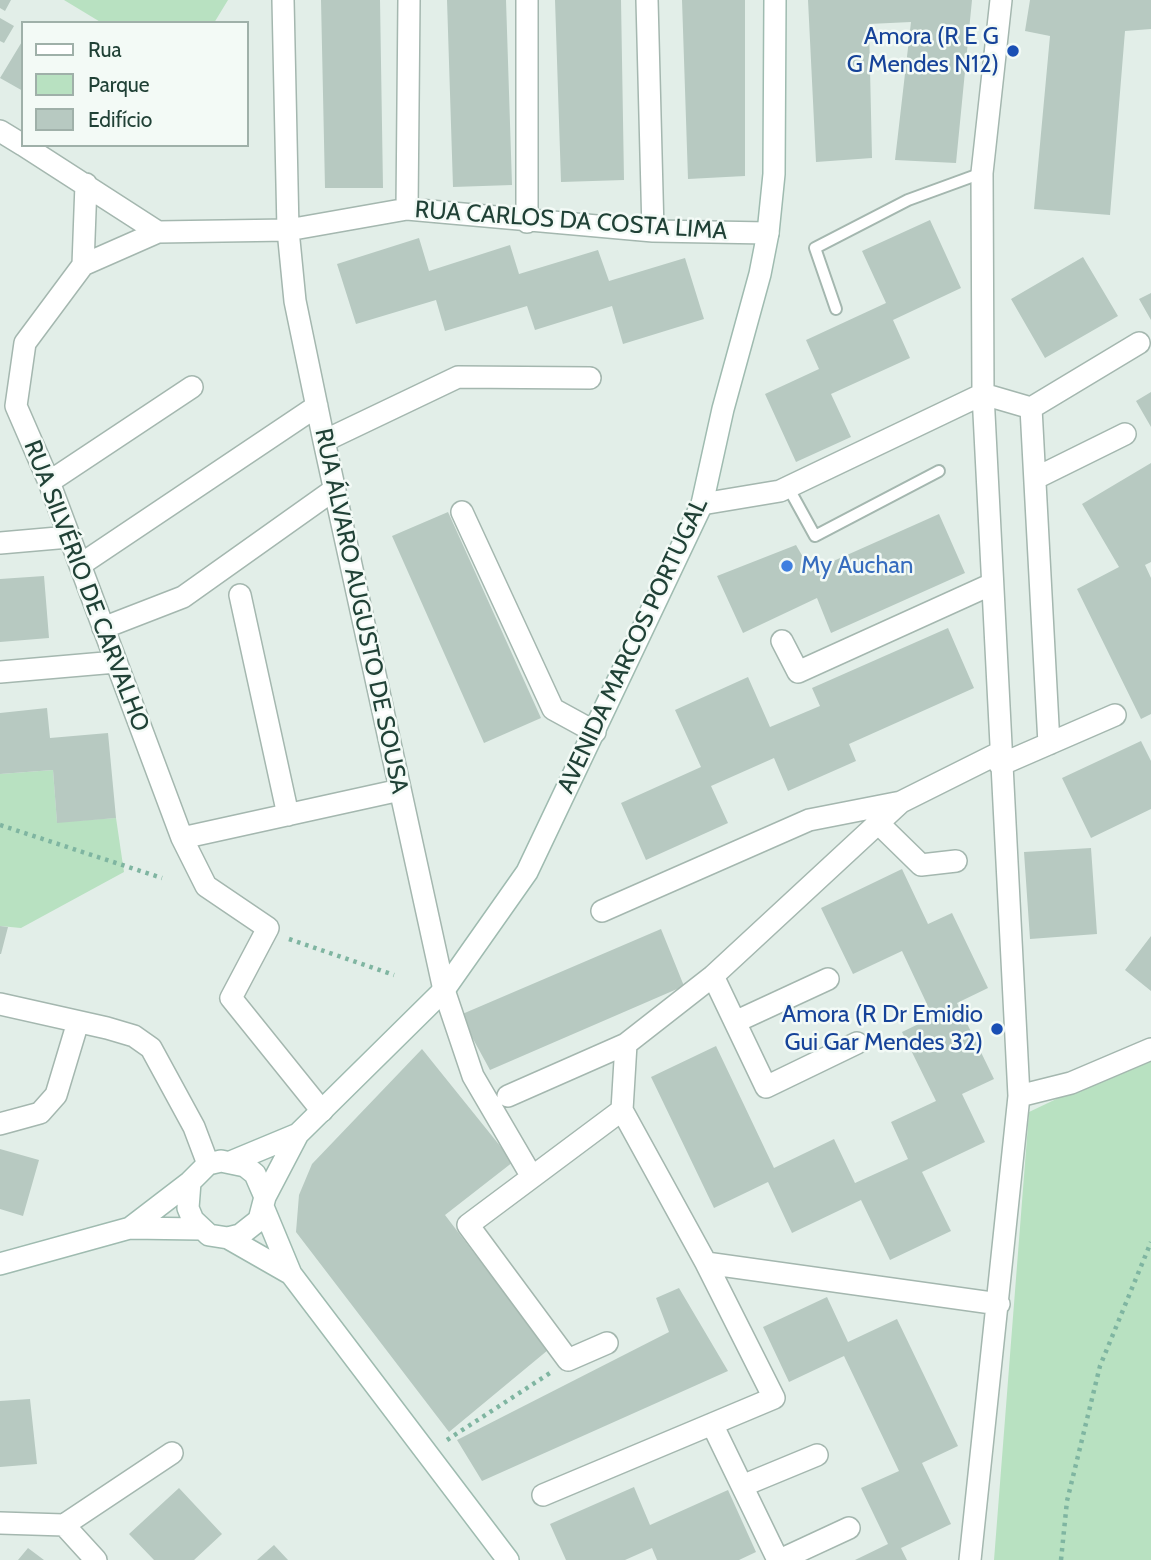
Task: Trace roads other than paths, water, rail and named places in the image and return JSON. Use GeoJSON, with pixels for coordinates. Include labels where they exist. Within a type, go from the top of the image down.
{"type":"FeatureCollection","features":[{"type":"Feature","properties":{"kind":"street","name":"RUA ÁLVARO AUGUSTO DE SOUSA"},"geometry":{"type":"LineString","coordinates":[[284,0],[288,230],[295,301],[324,441],[444,990],[473,1076],[532,1177]]}},
{"type":"Feature","properties":{"kind":"street"},"geometry":{"type":"LineString","coordinates":[[407,209],[408,0]]}},
{"type":"Feature","properties":{"kind":"street"},"geometry":{"type":"LineString","coordinates":[[527,0],[527,222]]}},
{"type":"Feature","properties":{"kind":"street"},"geometry":{"type":"LineString","coordinates":[[647,0],[653,231]]}},
{"type":"Feature","properties":{"kind":"street","name":"AVENIDA MARCOS PORTUGAL"},"geometry":{"type":"LineString","coordinates":[[264,1203],[298,1135],[444,990],[527,872],[702,505],[723,408],[760,274],[768,233],[774,174],[775,0]]}},
{"type":"Feature","properties":{"kind":"street"},"geometry":{"type":"LineString","coordinates":[[970,1560],[999,1304],[1018,1096],[983,394],[982,173],[1001,0]]}},
{"type":"Feature","properties":{"kind":"street"},"geometry":{"type":"LineString","coordinates":[[0,131],[21,144]]}},
{"type":"Feature","properties":{"kind":"street"},"geometry":{"type":"LineString","coordinates":[[26,147],[159,232]]}},
{"type":"Feature","properties":{"kind":"street"},"geometry":{"type":"LineString","coordinates":[[83,265],[86,184]]}},
{"type":"Feature","properties":{"kind":"street","name":"RUA CARLOS DA COSTA LIMA"},"geometry":{"type":"LineString","coordinates":[[159,232],[288,230],[407,209],[527,222],[653,231],[768,233]]}},
{"type":"Feature","properties":{"kind":"street","name":"RUA SILVÉRIO DE CARVALHO"},"geometry":{"type":"LineString","coordinates":[[159,232],[83,265],[25,343],[8,407],[49,482],[182,838],[206,886],[268,928],[231,998],[322,1111]]}},
{"type":"Feature","properties":{"kind":"street"},"geometry":{"type":"LineString","coordinates":[[702,505],[789,487],[983,394],[1031,408],[1139,343]]}},
{"type":"Feature","properties":{"kind":"street"},"geometry":{"type":"LineString","coordinates":[[324,441],[458,377],[590,378]]}},
{"type":"Feature","properties":{"kind":"street"},"geometry":{"type":"LineString","coordinates":[[49,482],[192,387]]}},
{"type":"Feature","properties":{"kind":"street"},"geometry":{"type":"LineString","coordinates":[[80,565],[317,406]]}},
{"type":"Feature","properties":{"kind":"street"},"geometry":{"type":"LineString","coordinates":[[1031,408],[1049,744]]}},
{"type":"Feature","properties":{"kind":"street"},"geometry":{"type":"LineString","coordinates":[[1036,478],[1125,434]]}},
{"type":"Feature","properties":{"kind":"street"},"geometry":{"type":"LineString","coordinates":[[103,628],[183,597],[335,489]]}},
{"type":"Feature","properties":{"kind":"street"},"geometry":{"type":"LineString","coordinates":[[462,512],[553,709],[596,732]]}},
{"type":"Feature","properties":{"kind":"street"},"geometry":{"type":"LineString","coordinates":[[0,543],[69,537]]}},
{"type":"Feature","properties":{"kind":"street"},"geometry":{"type":"LineString","coordinates":[[782,641],[798,672],[992,584]]}},
{"type":"Feature","properties":{"kind":"street"},"geometry":{"type":"LineString","coordinates":[[240,595],[288,815]]}},
{"type":"Feature","properties":{"kind":"street"},"geometry":{"type":"LineString","coordinates":[[0,672],[116,662]]}},
{"type":"Feature","properties":{"kind":"street"},"geometry":{"type":"LineString","coordinates":[[602,911],[809,820],[901,802],[1000,759],[1049,744],[1115,715]]}},
{"type":"Feature","properties":{"kind":"street"},"geometry":{"type":"LineString","coordinates":[[182,838],[400,790]]}},
{"type":"Feature","properties":{"kind":"street"},"geometry":{"type":"LineString","coordinates":[[508,1096],[626,1044],[713,976],[901,802]]}},
{"type":"Feature","properties":{"kind":"street"},"geometry":{"type":"LineString","coordinates":[[878,823],[921,865],[956,861]]}},
{"type":"Feature","properties":{"kind":"street"},"geometry":{"type":"LineString","coordinates":[[713,976],[766,1087],[857,1043]]}},
{"type":"Feature","properties":{"kind":"street"},"geometry":{"type":"LineString","coordinates":[[735,1021],[828,979]]}},
{"type":"Feature","properties":{"kind":"street"},"geometry":{"type":"LineString","coordinates":[[0,1004],[134,1036],[151,1048],[182,1103],[208,1164]]}},
{"type":"Feature","properties":{"kind":"street"},"geometry":{"type":"LineString","coordinates":[[0,1124],[40,1113],[56,1095],[78,1022]]}},
{"type":"Feature","properties":{"kind":"street"},"geometry":{"type":"LineString","coordinates":[[543,1495],[774,1398],[622,1110],[626,1044]]}},
{"type":"Feature","properties":{"kind":"street"},"geometry":{"type":"LineString","coordinates":[[1018,1096],[1071,1083],[1151,1049]]}},
{"type":"Feature","properties":{"kind":"street"},"geometry":{"type":"LineString","coordinates":[[607,1343],[568,1360],[468,1225],[622,1110]]}},
{"type":"Feature","properties":{"kind":"street"},"geometry":{"type":"LineString","coordinates":[[130,1228],[190,1182],[208,1164],[233,1161],[298,1135]]}},
{"type":"Feature","properties":{"kind":"street"},"geometry":{"type":"LineString","coordinates":[[233,1161],[255,1174],[291,1274],[508,1560]]}},
{"type":"Feature","properties":{"kind":"street"},"geometry":{"type":"LineString","coordinates":[[190,1182],[188,1208],[201,1229],[209,1235],[229,1238],[291,1274]]}},
{"type":"Feature","properties":{"kind":"street"},"geometry":{"type":"LineString","coordinates":[[229,1238],[250,1229],[264,1203]]}},
{"type":"Feature","properties":{"kind":"street"},"geometry":{"type":"LineString","coordinates":[[0,1264],[130,1228],[201,1229]]}},
{"type":"Feature","properties":{"kind":"street"},"geometry":{"type":"LineString","coordinates":[[705,1263],[999,1304]]}},
{"type":"Feature","properties":{"kind":"street"},"geometry":{"type":"LineString","coordinates":[[712,1424],[779,1560],[849,1528]]}},
{"type":"Feature","properties":{"kind":"street"},"geometry":{"type":"LineString","coordinates":[[0,1524],[64,1525],[172,1452]]}},
{"type":"Feature","properties":{"kind":"street"},"geometry":{"type":"LineString","coordinates":[[742,1486],[817,1455]]}},
{"type":"Feature","properties":{"kind":"street"},"geometry":{"type":"LineString","coordinates":[[64,1525],[96,1560]]}},
{"type":"Feature","properties":{"kind":"lane"},"geometry":{"type":"LineString","coordinates":[[835,309],[815,248],[908,200],[982,173]]}},
{"type":"Feature","properties":{"kind":"lane"},"geometry":{"type":"LineString","coordinates":[[789,487],[815,536],[939,471]]}},
{"type":"Feature","properties":{"kind":"place","name":"Amora (R E G G Mendes N12)"},"geometry":{"type":"Point","coordinates":[1013,51]}},
{"type":"Feature","properties":{"kind":"place","name":"My Auchan"},"geometry":{"type":"Point","coordinates":[787,566]}},
{"type":"Feature","properties":{"kind":"place","name":"Amora (R Dr Emidio Gui Gar Mendes 32)"},"geometry":{"type":"Point","coordinates":[997,1029]}}]}
